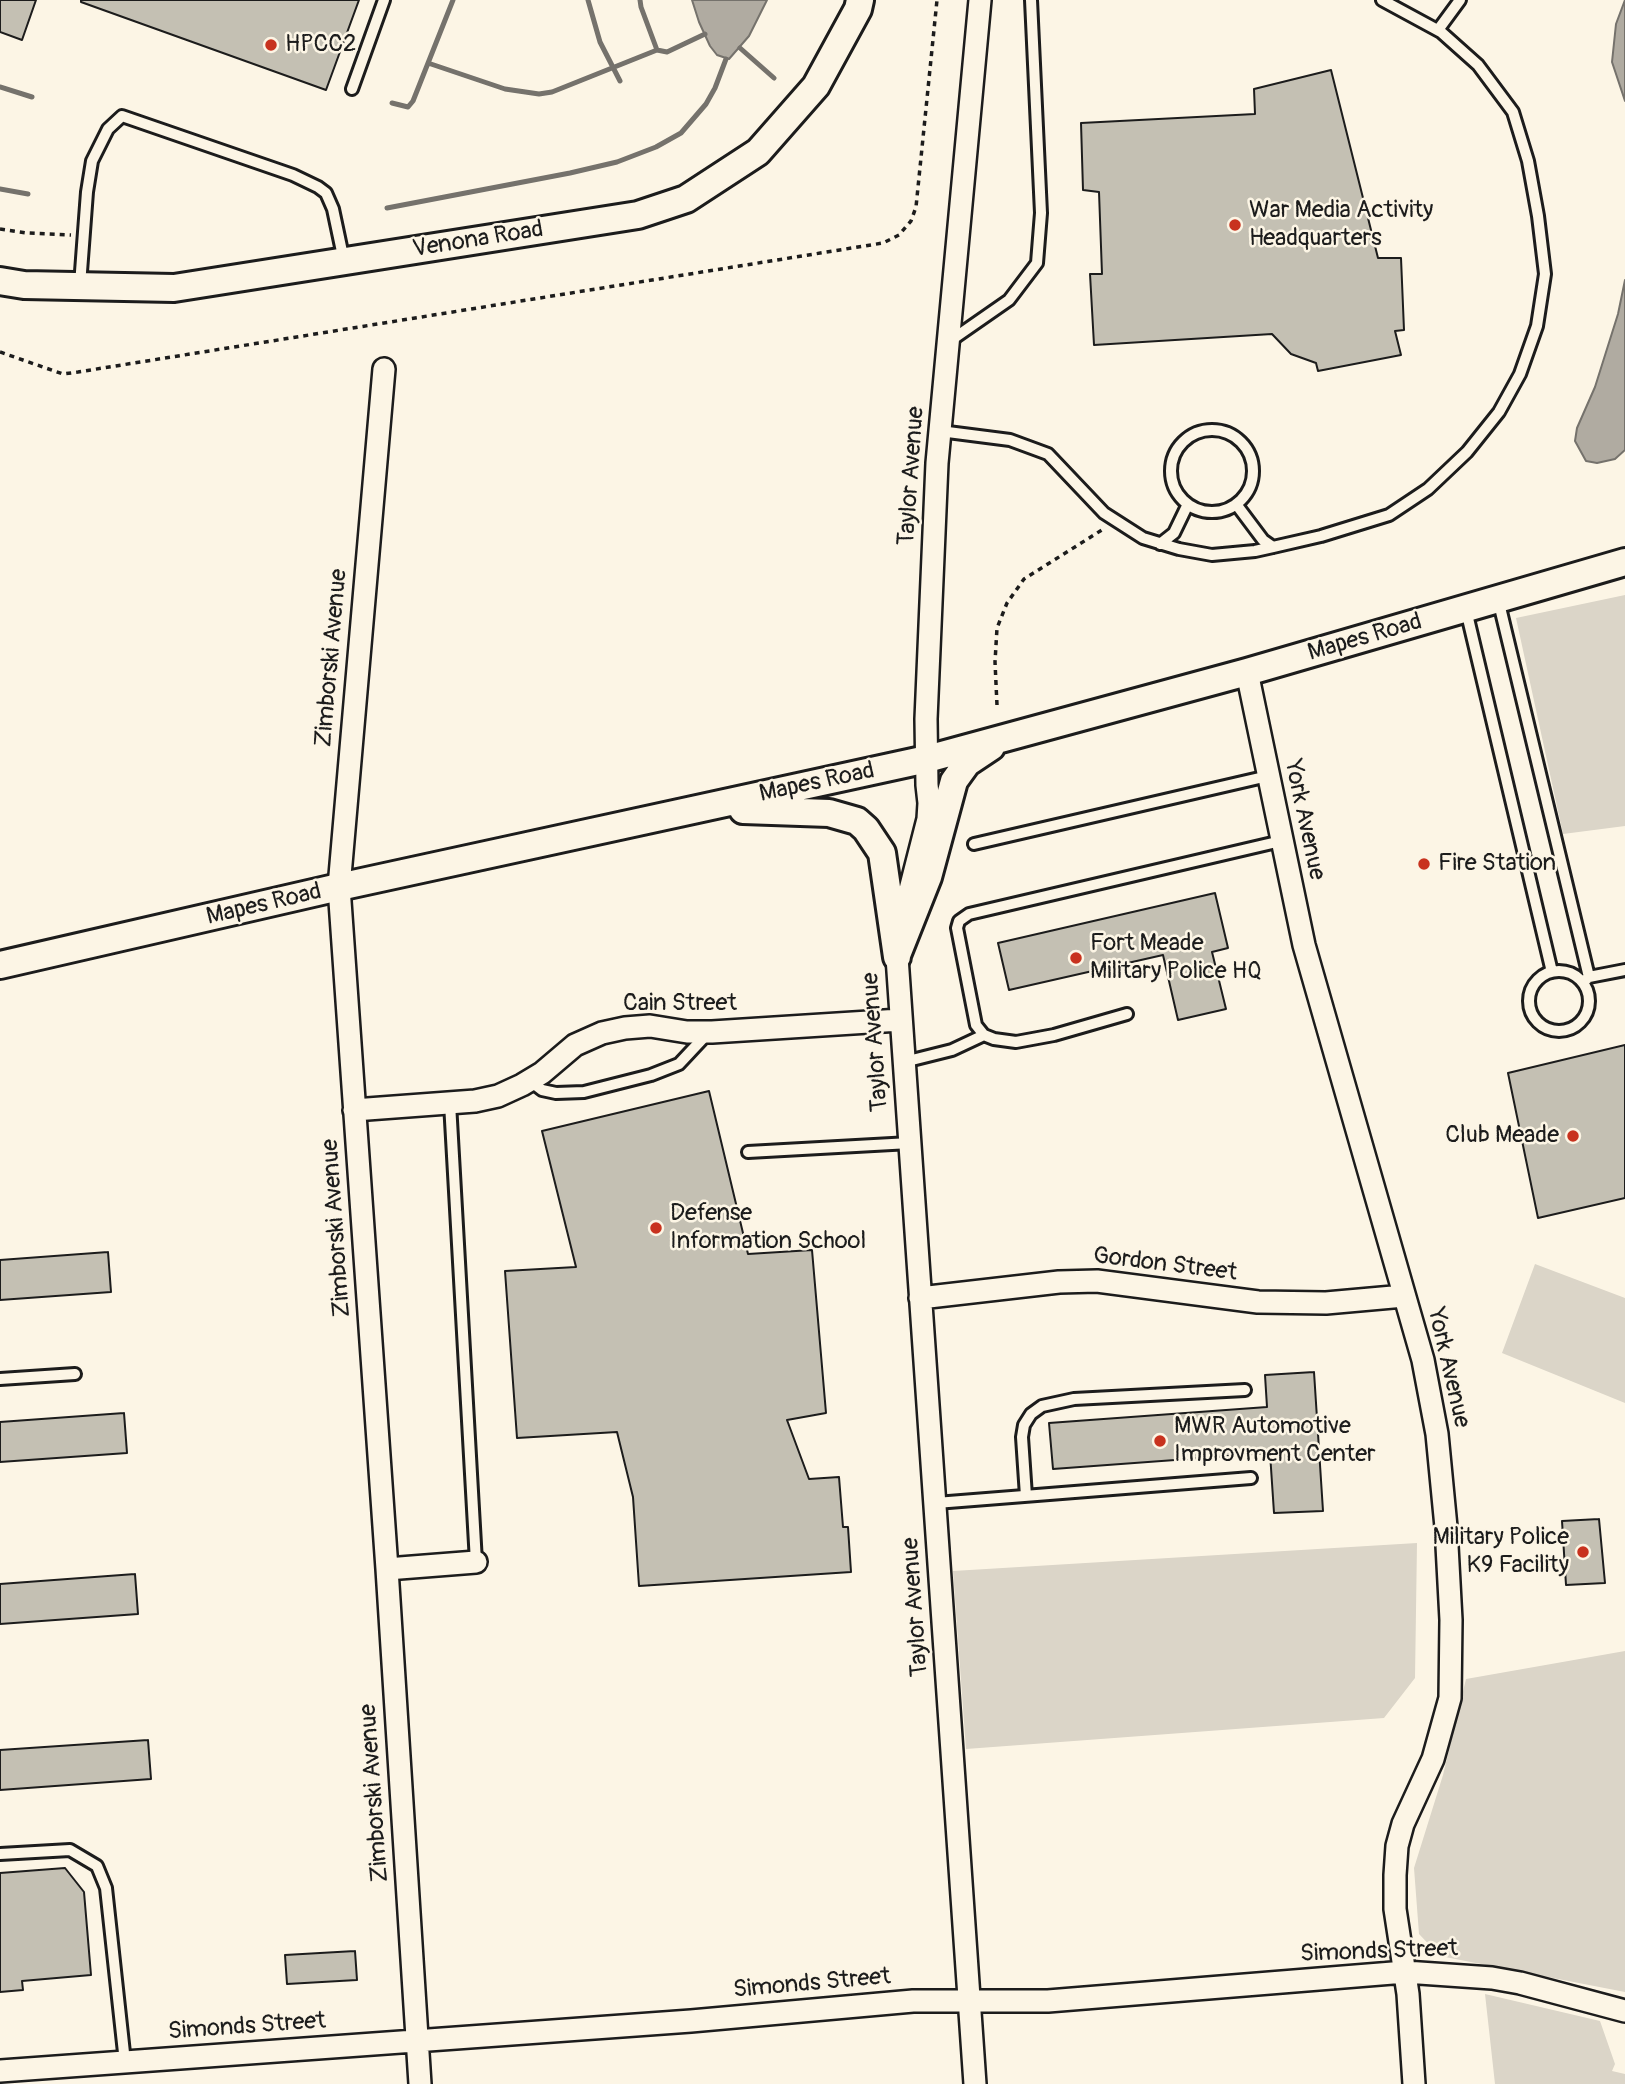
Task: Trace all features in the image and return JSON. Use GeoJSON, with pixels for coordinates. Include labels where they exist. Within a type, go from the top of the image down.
{"type":"FeatureCollection","features":[{"type":"Feature","properties":{"kind":"street","name":"Venona Road"},"geometry":{"type":"LineString","coordinates":[[0,281],[24,285],[174,288],[638,215],[686,199],[758,152],[816,86],[858,9],[860,0]]}},
{"type":"Feature","properties":{"kind":"street","name":"Taylor Avenue"},"geometry":{"type":"LineString","coordinates":[[975,2084],[897,957],[902,922],[928,819],[926,719],[940,431],[980,0]]}},
{"type":"Feature","properties":{"kind":"street","name":"Zimborski Avenue"},"geometry":{"type":"LineString","coordinates":[[384,369],[339,887],[420,2084]]}},
{"type":"Feature","properties":{"kind":"street","name":"Mapes Road"},"geometry":{"type":"LineString","coordinates":[[0,965],[339,887],[926,759],[1247,672],[1625,562]]}},
{"type":"Feature","properties":{"kind":"street","name":"York Avenue"},"geometry":{"type":"LineString","coordinates":[[1247,672],[1304,945],[1423,1360],[1437,1434],[1446,1527],[1452,1659],[1450,1698],[1433,1759],[1403,1824],[1397,1846],[1395,1909],[1405,1972],[1414,2084]]}},
{"type":"Feature","properties":{"kind":"street"},"geometry":{"type":"LineString","coordinates":[[897,957],[928,877],[954,781],[967,764],[1004,738]]}},
{"type":"Feature","properties":{"kind":"street"},"geometry":{"type":"LineString","coordinates":[[689,811],[812,811],[857,821],[874,838],[882,853],[897,957]]}},
{"type":"Feature","properties":{"kind":"street","name":"Cain Street"},"geometry":{"type":"LineString","coordinates":[[354,1110],[450,1103],[498,1096],[529,1080],[575,1045],[602,1033],[625,1028],[650,1027],[709,1032],[900,1020]]}},
{"type":"Feature","properties":{"kind":"street","name":"Gordon Street"},"geometry":{"type":"LineString","coordinates":[[920,1298],[1059,1282],[1084,1282],[1258,1302],[1326,1303],[1404,1296]]}},
{"type":"Feature","properties":{"kind":"street"},"geometry":{"type":"LineString","coordinates":[[387,1569],[476,1562]]}},
{"type":"Feature","properties":{"kind":"street","name":"Simonds Street"},"geometry":{"type":"LineString","coordinates":[[0,2071],[691,2021],[913,2001],[1048,2001],[1405,1972],[1502,1980],[1625,2011]]}},
{"type":"Feature","properties":{"kind":"lane"},"geometry":{"type":"LineString","coordinates":[[352,89],[384,0]]}},
{"type":"Feature","properties":{"kind":"lane"},"geometry":{"type":"LineString","coordinates":[[948,343],[1009,300],[1037,263],[1041,213],[1031,0]]}},
{"type":"Feature","properties":{"kind":"lane"},"geometry":{"type":"LineString","coordinates":[[940,431],[1010,440],[1048,454],[1104,513],[1143,538],[1212,555],[1273,547],[1321,536],[1389,515],[1428,489],[1467,452],[1499,412],[1520,374],[1537,326],[1545,274],[1528,162],[1513,112],[1478,65],[1438,30],[1382,0]]}},
{"type":"Feature","properties":{"kind":"lane"},"geometry":{"type":"LineString","coordinates":[[1438,30],[1460,0]]}},
{"type":"Feature","properties":{"kind":"lane"},"geometry":{"type":"LineString","coordinates":[[80,286],[92,161],[107,129],[122,116],[280,171],[318,187],[326,193],[333,209],[344,261]]}},
{"type":"Feature","properties":{"kind":"lane"},"geometry":{"type":"LineString","coordinates":[[1207,430],[1220,430],[1243,443],[1250,454],[1253,467],[1248,492],[1236,504],[1215,512],[1188,504],[1178,494],[1173,481],[1175,453],[1183,442],[1207,430]]}},
{"type":"Feature","properties":{"kind":"lane"},"geometry":{"type":"LineString","coordinates":[[1160,544],[1174,533],[1188,504]]}},
{"type":"Feature","properties":{"kind":"lane"},"geometry":{"type":"LineString","coordinates":[[1236,504],[1263,540],[1273,547]]}},
{"type":"Feature","properties":{"kind":"lane"},"geometry":{"type":"LineString","coordinates":[[1498,599],[1586,980],[1590,1000],[1588,1012],[1581,1022],[1572,1029],[1560,1032],[1548,1030],[1531,1014],[1528,1002],[1530,990],[1536,980],[1552,972],[1570,972],[1586,980],[1625,970]]}},
{"type":"Feature","properties":{"kind":"lane"},"geometry":{"type":"LineString","coordinates":[[1465,609],[1552,972]]}},
{"type":"Feature","properties":{"kind":"lane"},"geometry":{"type":"LineString","coordinates":[[974,845],[1268,776]]}},
{"type":"Feature","properties":{"kind":"lane"},"geometry":{"type":"LineString","coordinates":[[1127,1014],[1054,1035],[1016,1042],[984,1035],[976,1025],[958,937],[957,928],[962,918],[969,914],[1282,841]]}},
{"type":"Feature","properties":{"kind":"lane"},"geometry":{"type":"LineString","coordinates":[[529,1080],[542,1090],[556,1093],[575,1092],[652,1075],[679,1064],[709,1032]]}},
{"type":"Feature","properties":{"kind":"lane"},"geometry":{"type":"LineString","coordinates":[[904,1062],[951,1050],[984,1035]]}},
{"type":"Feature","properties":{"kind":"lane"},"geometry":{"type":"LineString","coordinates":[[450,1103],[476,1562]]}},
{"type":"Feature","properties":{"kind":"lane"},"geometry":{"type":"LineString","coordinates":[[748,1152],[910,1143]]}},
{"type":"Feature","properties":{"kind":"lane"},"geometry":{"type":"LineString","coordinates":[[0,1379],[75,1374]]}},
{"type":"Feature","properties":{"kind":"lane"},"geometry":{"type":"LineString","coordinates":[[1026,1496],[1022,1437],[1024,1425],[1031,1414],[1042,1406],[1074,1399],[1245,1390]]}},
{"type":"Feature","properties":{"kind":"lane"},"geometry":{"type":"LineString","coordinates":[[936,1503],[1251,1478]]}},
{"type":"Feature","properties":{"kind":"lane"},"geometry":{"type":"LineString","coordinates":[[0,1854],[70,1850],[97,1866],[106,1888],[125,2062]]}},
{"type":"Feature","properties":{"kind":"path"},"geometry":{"type":"LineString","coordinates":[[0,352],[63,374],[883,243],[899,235],[911,221],[916,207],[937,0]]}},
{"type":"Feature","properties":{"kind":"path"},"geometry":{"type":"LineString","coordinates":[[0,229],[83,235]]}},
{"type":"Feature","properties":{"kind":"path"},"geometry":{"type":"LineString","coordinates":[[997,705],[996,628],[1007,603],[1024,579],[1105,528]]}},
{"type":"Feature","properties":{"kind":"shaded area"},"geometry":{"type":"Polygon","coordinates":[[[692,0],[767,0],[749,36],[729,59],[717,55],[710,46],[692,0]]]}},
{"type":"Feature","properties":{"kind":"shaded area"},"geometry":{"type":"Polygon","coordinates":[[[1625,0],[1625,101],[1612,62],[1616,24],[1625,0]]]}},
{"type":"Feature","properties":{"kind":"shaded area"},"geometry":{"type":"Polygon","coordinates":[[[1625,280],[1625,450],[1615,459],[1597,463],[1586,461],[1575,441],[1577,428],[1595,387],[1618,314],[1625,280]]]}},
{"type":"Feature","properties":{"kind":"shaded area"},"geometry":{"type":"Polygon","coordinates":[[[1625,595],[1625,826],[1563,834],[1516,618],[1625,595]]]}},
{"type":"Feature","properties":{"kind":"shaded area"},"geometry":{"type":"Polygon","coordinates":[[[1535,1264],[1625,1298],[1625,1403],[1502,1353],[1535,1264]]]}},
{"type":"Feature","properties":{"kind":"shaded area"},"geometry":{"type":"Polygon","coordinates":[[[1417,1543],[1415,1678],[1384,1718],[966,1749],[953,1571],[1417,1543]]]}},
{"type":"Feature","properties":{"kind":"shaded area"},"geometry":{"type":"Polygon","coordinates":[[[1625,1651],[1625,1992],[1440,1956],[1419,1934],[1414,1868],[1443,1775],[1466,1679],[1625,1651]]]}},
{"type":"Feature","properties":{"kind":"shaded area"},"geometry":{"type":"Polygon","coordinates":[[[1485,1994],[1600,2021],[1615,2064],[1612,2071],[1625,2074],[1625,2084],[1495,2084],[1485,1994]]]}},
{"type":"Feature","properties":{"kind":"building"},"geometry":{"type":"Polygon","coordinates":[[[0,0],[36,0],[22,40],[0,32],[0,0]]]}},
{"type":"Feature","properties":{"kind":"building","name":"HPCC2"},"geometry":{"type":"Polygon","coordinates":[[[81,0],[359,0],[326,90],[81,0]]]}},
{"type":"Feature","properties":{"kind":"building","name":"War Media Activity Headquarters"},"geometry":{"type":"Polygon","coordinates":[[[1331,70],[1378,258],[1401,258],[1404,330],[1395,331],[1401,355],[1318,371],[1316,363],[1291,354],[1272,334],[1094,345],[1090,274],[1102,274],[1099,192],[1083,190],[1081,123],[1255,114],[1254,89],[1331,70]]]}},
{"type":"Feature","properties":{"kind":"building","name":"Fort Meade Military Police HQ"},"geometry":{"type":"Polygon","coordinates":[[[1215,893],[1228,948],[1212,952],[1226,1009],[1178,1020],[1163,955],[1009,990],[998,943],[1215,893]]]}},
{"type":"Feature","properties":{"kind":"building","name":"Club Meade"},"geometry":{"type":"Polygon","coordinates":[[[1625,1045],[1625,1198],[1538,1218],[1508,1073],[1625,1045]]]}},
{"type":"Feature","properties":{"kind":"building"},"geometry":{"type":"Polygon","coordinates":[[[709,1091],[748,1254],[812,1250],[826,1413],[787,1420],[809,1479],[839,1477],[843,1527],[848,1527],[851,1572],[639,1586],[633,1497],[617,1432],[517,1438],[505,1271],[576,1267],[542,1131],[709,1091]]]}},
{"type":"Feature","properties":{"kind":"building"},"geometry":{"type":"Polygon","coordinates":[[[108,1252],[111,1292],[0,1300],[0,1260],[108,1252]]]}},
{"type":"Feature","properties":{"kind":"building"},"geometry":{"type":"Polygon","coordinates":[[[1314,1372],[1323,1511],[1274,1513],[1270,1453],[1053,1469],[1049,1423],[1267,1407],[1265,1375],[1314,1372]]]}},
{"type":"Feature","properties":{"kind":"building"},"geometry":{"type":"Polygon","coordinates":[[[124,1413],[127,1453],[0,1462],[0,1422],[124,1413]]]}},
{"type":"Feature","properties":{"kind":"building","name":"Military Police K9 Facility"},"geometry":{"type":"Polygon","coordinates":[[[1599,1519],[1605,1583],[1566,1585],[1562,1521],[1599,1519]]]}},
{"type":"Feature","properties":{"kind":"building"},"geometry":{"type":"Polygon","coordinates":[[[135,1574],[138,1614],[0,1624],[0,1584],[135,1574]]]}},
{"type":"Feature","properties":{"kind":"building"},"geometry":{"type":"Polygon","coordinates":[[[148,1740],[151,1779],[0,1790],[0,1750],[148,1740]]]}},
{"type":"Feature","properties":{"kind":"building"},"geometry":{"type":"Polygon","coordinates":[[[65,1868],[84,1892],[91,1975],[22,1981],[23,1990],[0,1992],[0,1873],[65,1868]]]}},
{"type":"Feature","properties":{"kind":"building"},"geometry":{"type":"Polygon","coordinates":[[[355,1951],[357,1980],[287,1984],[285,1955],[355,1951]]]}},
{"type":"Feature","properties":{"kind":"waterway"},"geometry":{"type":"LineString","coordinates":[[392,103],[408,107],[413,101],[453,0]]}},
{"type":"Feature","properties":{"kind":"waterway"},"geometry":{"type":"LineString","coordinates":[[588,0],[600,42],[620,81]]}},
{"type":"Feature","properties":{"kind":"waterway"},"geometry":{"type":"LineString","coordinates":[[640,0],[657,50],[667,52],[705,34]]}},
{"type":"Feature","properties":{"kind":"waterway"},"geometry":{"type":"LineString","coordinates":[[740,48],[774,78]]}},
{"type":"Feature","properties":{"kind":"waterway"},"geometry":{"type":"LineString","coordinates":[[428,63],[505,89],[539,94],[552,92],[657,50]]}},
{"type":"Feature","properties":{"kind":"waterway"},"geometry":{"type":"LineString","coordinates":[[387,208],[570,173],[617,162],[656,147],[681,133],[706,104],[726,59]]}},
{"type":"Feature","properties":{"kind":"waterway"},"geometry":{"type":"LineString","coordinates":[[0,87],[32,97]]}},
{"type":"Feature","properties":{"kind":"waterway"},"geometry":{"type":"LineString","coordinates":[[0,189],[28,194]]}},
{"type":"Feature","properties":{"kind":"place","name":"HPCC2"},"geometry":{"type":"Point","coordinates":[271,45]}},
{"type":"Feature","properties":{"kind":"place","name":"War Media Activity Headquarters"},"geometry":{"type":"Point","coordinates":[1235,225]}},
{"type":"Feature","properties":{"kind":"place","name":"Fire Station"},"geometry":{"type":"Point","coordinates":[1424,864]}},
{"type":"Feature","properties":{"kind":"place","name":"Fort Meade Military Police HQ"},"geometry":{"type":"Point","coordinates":[1076,958]}},
{"type":"Feature","properties":{"kind":"place","name":"Club Meade"},"geometry":{"type":"Point","coordinates":[1573,1136]}},
{"type":"Feature","properties":{"kind":"place","name":"Defense Information School"},"geometry":{"type":"Point","coordinates":[656,1228]}},
{"type":"Feature","properties":{"kind":"place","name":"MWR Automotive Improvment Center"},"geometry":{"type":"Point","coordinates":[1160,1441]}},
{"type":"Feature","properties":{"kind":"place","name":"Military Police K9 Facility"},"geometry":{"type":"Point","coordinates":[1583,1552]}}]}
